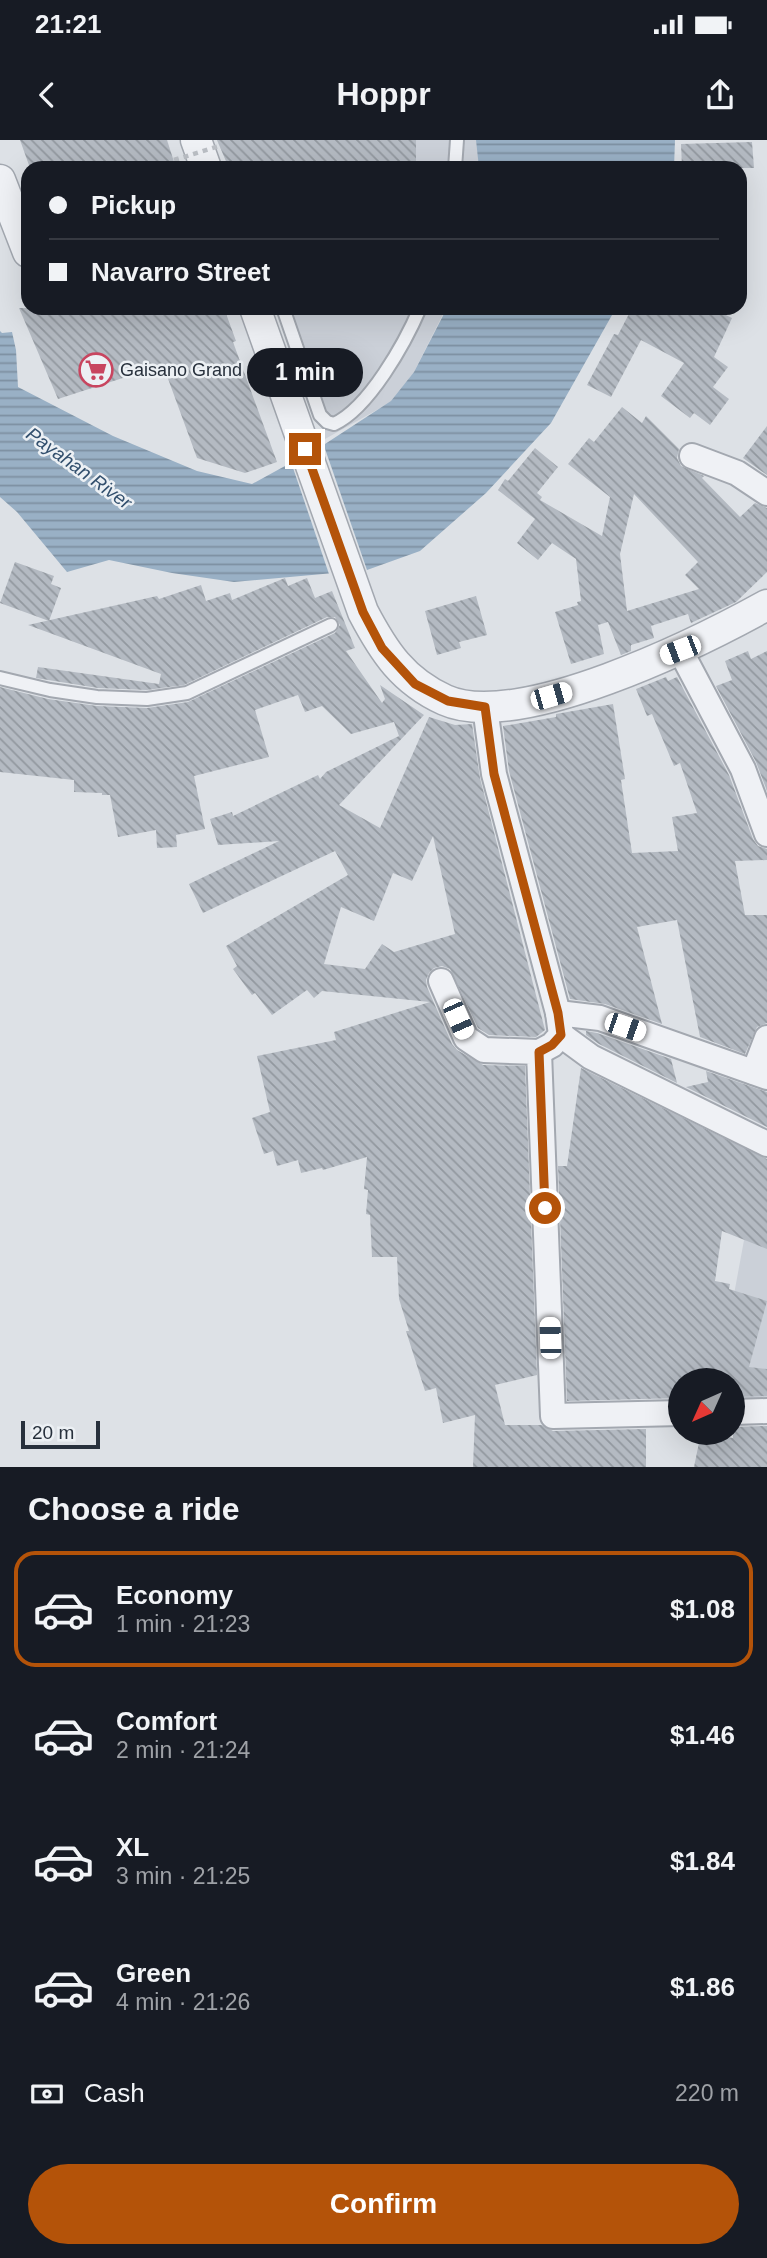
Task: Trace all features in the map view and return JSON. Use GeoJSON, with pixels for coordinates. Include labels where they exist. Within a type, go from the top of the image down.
{"type":"FeatureCollection","features":[{"type":"Feature","properties":{"kind":"street"},"geometry":{"type":"LineString","coordinates":[[0,180],[21,234]]}},
{"type":"Feature","properties":{"kind":"street"},"geometry":{"type":"LineString","coordinates":[[257,315],[363,612],[382,648],[415,684],[448,701],[485,707],[525,704],[577,689],[680,650],[767,605]]}},
{"type":"Feature","properties":{"kind":"street"},"geometry":{"type":"LineString","coordinates":[[692,456],[737,474],[767,493]]}},
{"type":"Feature","properties":{"kind":"street"},"geometry":{"type":"LineString","coordinates":[[680,650],[743,769],[767,834]]}},
{"type":"Feature","properties":{"kind":"street"},"geometry":{"type":"LineString","coordinates":[[485,707],[494,774],[560,1024],[591,1057],[767,1144]]}},
{"type":"Feature","properties":{"kind":"street"},"geometry":{"type":"LineString","coordinates":[[441,981],[466,1038],[484,1050],[539,1052],[552,1045],[560,1024]]}},
{"type":"Feature","properties":{"kind":"street"},"geometry":{"type":"LineString","coordinates":[[560,1024],[600,1018],[761,1074],[767,1038]]}},
{"type":"Feature","properties":{"kind":"street"},"geometry":{"type":"LineString","coordinates":[[539,1052],[553,1416],[668,1413]]}},
{"type":"Feature","properties":{"kind":"street"},"geometry":{"type":"LineString","coordinates":[[746,1412],[767,1411]]}},
{"type":"Feature","properties":{"kind":"lane"},"geometry":{"type":"LineString","coordinates":[[456,161],[457,140]]}},
{"type":"Feature","properties":{"kind":"lane"},"geometry":{"type":"LineString","coordinates":[[285,315],[320,415],[327,422],[334,424],[346,419],[371,393],[417,315]]}},
{"type":"Feature","properties":{"kind":"lane"},"geometry":{"type":"LineString","coordinates":[[0,678],[50,690],[97,697],[147,699],[187,693],[331,625]]}},
{"type":"Feature","properties":{"kind":"path"},"geometry":{"type":"LineString","coordinates":[[174,160],[207,151]]}},
{"type":"Feature","properties":{"kind":"shaded area"},"geometry":{"type":"Polygon","coordinates":[[[217,140],[477,140],[478,161],[226,161],[217,140]]]}},
{"type":"Feature","properties":{"kind":"shaded area"},"geometry":{"type":"Polygon","coordinates":[[[291,315],[442,315],[414,372],[391,402],[325,439],[291,315]]]}},
{"type":"Feature","properties":{"kind":"shaded area"},"geometry":{"type":"Polygon","coordinates":[[[759,1159],[767,1162],[767,1406],[746,1407],[746,1368],[720,1368],[759,1159]]]}},
{"type":"Feature","properties":{"kind":"water"},"geometry":{"type":"Polygon","coordinates":[[[476,140],[675,140],[674,161],[478,161],[476,140]]]}},
{"type":"Feature","properties":{"kind":"water","name":"Payahan River"},"geometry":{"type":"Polygon","coordinates":[[[443,315],[612,315],[551,423],[486,493],[420,551],[367,570],[234,582],[109,560],[67,572],[17,512],[0,497],[0,331],[12,332],[18,387],[113,436],[197,471],[252,484],[325,444],[391,401],[414,372],[443,315]]]}},
{"type":"Feature","properties":{"kind":"pier"},"geometry":{"type":"Polygon","coordinates":[[[323,443],[367,570],[353,575],[330,577],[290,459],[323,443]]]}},
{"type":"Feature","properties":{"kind":"building"},"geometry":{"type":"Polygon","coordinates":[[[20,140],[167,140],[174,161],[28,161],[20,140]]]}},
{"type":"Feature","properties":{"kind":"building"},"geometry":{"type":"Polygon","coordinates":[[[217,140],[416,140],[416,161],[226,161],[217,140]]]}},
{"type":"Feature","properties":{"kind":"building"},"geometry":{"type":"Polygon","coordinates":[[[752,142],[754,168],[747,168],[747,161],[682,161],[681,144],[752,142]]]}},
{"type":"Feature","properties":{"kind":"building"},"geometry":{"type":"Polygon","coordinates":[[[22,315],[227,315],[236,341],[233,342],[277,462],[245,473],[197,458],[163,365],[58,399],[22,315]]]}},
{"type":"Feature","properties":{"kind":"building"},"geometry":{"type":"Polygon","coordinates":[[[628,315],[726,315],[732,318],[714,357],[728,367],[713,387],[729,399],[710,425],[694,413],[690,418],[661,396],[684,363],[641,340],[611,397],[587,385],[614,334],[618,335],[628,315]]]}},
{"type":"Feature","properties":{"kind":"building"},"geometry":{"type":"Polygon","coordinates":[[[622,407],[642,423],[646,416],[679,449],[677,458],[681,466],[704,476],[702,478],[740,517],[755,503],[767,508],[767,572],[736,602],[691,623],[688,614],[651,626],[654,638],[631,645],[631,651],[621,655],[608,622],[598,625],[604,654],[571,664],[555,612],[578,605],[577,602],[581,601],[576,559],[552,543],[538,560],[517,543],[535,519],[498,490],[535,448],[558,467],[537,493],[542,497],[540,500],[602,536],[610,497],[568,464],[589,438],[594,442],[622,407]],[[634,494],[620,554],[627,611],[699,589],[685,575],[698,562],[634,494]]]}},
{"type":"Feature","properties":{"kind":"building"},"geometry":{"type":"Polygon","coordinates":[[[767,426],[767,475],[743,458],[767,426]]]}},
{"type":"Feature","properties":{"kind":"building"},"geometry":{"type":"Polygon","coordinates":[[[15,562],[54,576],[51,584],[61,588],[49,621],[0,603],[15,562]]]}},
{"type":"Feature","properties":{"kind":"building"},"geometry":{"type":"Polygon","coordinates":[[[285,578],[288,586],[307,578],[315,598],[332,591],[355,648],[346,651],[382,703],[385,699],[380,685],[424,715],[339,805],[380,828],[429,717],[455,725],[472,724],[480,778],[545,1030],[536,1037],[489,1035],[478,1028],[450,969],[442,966],[429,973],[427,987],[457,1050],[483,1065],[525,1066],[537,1375],[495,1385],[505,1425],[542,1425],[553,1431],[646,1429],[646,1467],[473,1467],[475,1415],[443,1423],[436,1388],[425,1391],[406,1331],[409,1331],[399,1299],[397,1257],[372,1257],[370,1215],[366,1214],[368,1190],[364,1189],[367,1157],[323,1170],[322,1168],[301,1173],[298,1160],[277,1166],[273,1151],[264,1154],[252,1118],[270,1112],[257,1056],[336,1040],[334,1032],[430,1002],[322,991],[314,998],[307,990],[272,1015],[255,993],[252,995],[233,969],[237,966],[226,946],[348,875],[335,851],[203,913],[189,884],[279,841],[218,845],[210,819],[232,812],[233,816],[318,775],[320,779],[326,772],[399,736],[394,722],[351,734],[322,706],[305,712],[298,695],[255,710],[269,757],[194,776],[205,829],[176,835],[177,847],[157,848],[156,830],[118,837],[110,795],[74,792],[74,780],[0,772],[0,687],[48,699],[97,706],[147,708],[188,702],[335,633],[340,625],[335,617],[327,617],[184,685],[147,690],[98,688],[36,678],[38,667],[159,684],[161,674],[28,625],[157,596],[159,599],[201,585],[206,601],[230,593],[232,600],[285,578]],[[433,836],[412,881],[393,873],[374,921],[341,907],[324,964],[365,969],[382,944],[394,952],[455,934],[433,836]]]}},
{"type":"Feature","properties":{"kind":"building"},"geometry":{"type":"Polygon","coordinates":[[[476,596],[487,635],[459,642],[461,648],[437,655],[425,611],[476,596]]]}},
{"type":"Feature","properties":{"kind":"building"},"geometry":{"type":"Polygon","coordinates":[[[748,651],[751,659],[767,651],[767,791],[756,762],[716,686],[732,680],[725,661],[748,651]]]}},
{"type":"Feature","properties":{"kind":"building"},"geometry":{"type":"Polygon","coordinates":[[[666,677],[668,681],[677,677],[729,775],[753,839],[758,846],[767,849],[767,860],[735,861],[745,915],[767,915],[767,1023],[757,1027],[745,1054],[700,1037],[677,920],[637,927],[662,1024],[605,1004],[570,999],[509,771],[503,726],[613,704],[625,779],[621,780],[632,853],[678,851],[672,817],[697,813],[680,763],[674,766],[652,714],[647,716],[636,689],[666,677]]]}},
{"type":"Feature","properties":{"kind":"building"},"geometry":{"type":"Polygon","coordinates":[[[586,1031],[671,1059],[677,1083],[599,1044],[586,1035],[586,1031]]]}},
{"type":"Feature","properties":{"kind":"building"},"geometry":{"type":"Polygon","coordinates":[[[581,1068],[767,1159],[767,1249],[722,1231],[715,1281],[730,1284],[729,1289],[767,1301],[749,1367],[767,1369],[767,1396],[746,1397],[746,1368],[668,1368],[668,1398],[567,1401],[558,1166],[567,1166],[581,1068]]]}},
{"type":"Feature","properties":{"kind":"building"},"geometry":{"type":"Polygon","coordinates":[[[706,1071],[767,1092],[767,1127],[686,1087],[708,1082],[706,1071]]]}},
{"type":"Feature","properties":{"kind":"building"},"geometry":{"type":"Polygon","coordinates":[[[767,1426],[767,1467],[694,1467],[698,1446],[746,1446],[746,1427],[767,1426]]]}},
{"type":"Feature","properties":{"kind":"place","name":"Gaisano Grand"},"geometry":{"type":"Point","coordinates":[96,370]}},
{"type":"Feature","properties":{"kind":"route"},"geometry":{"type":"LineString","coordinates":[[305,449],[363,612],[382,648],[415,684],[448,701],[485,707],[494,774],[558,1013],[561,1035],[552,1045],[539,1052],[545,1208]]}}]}
